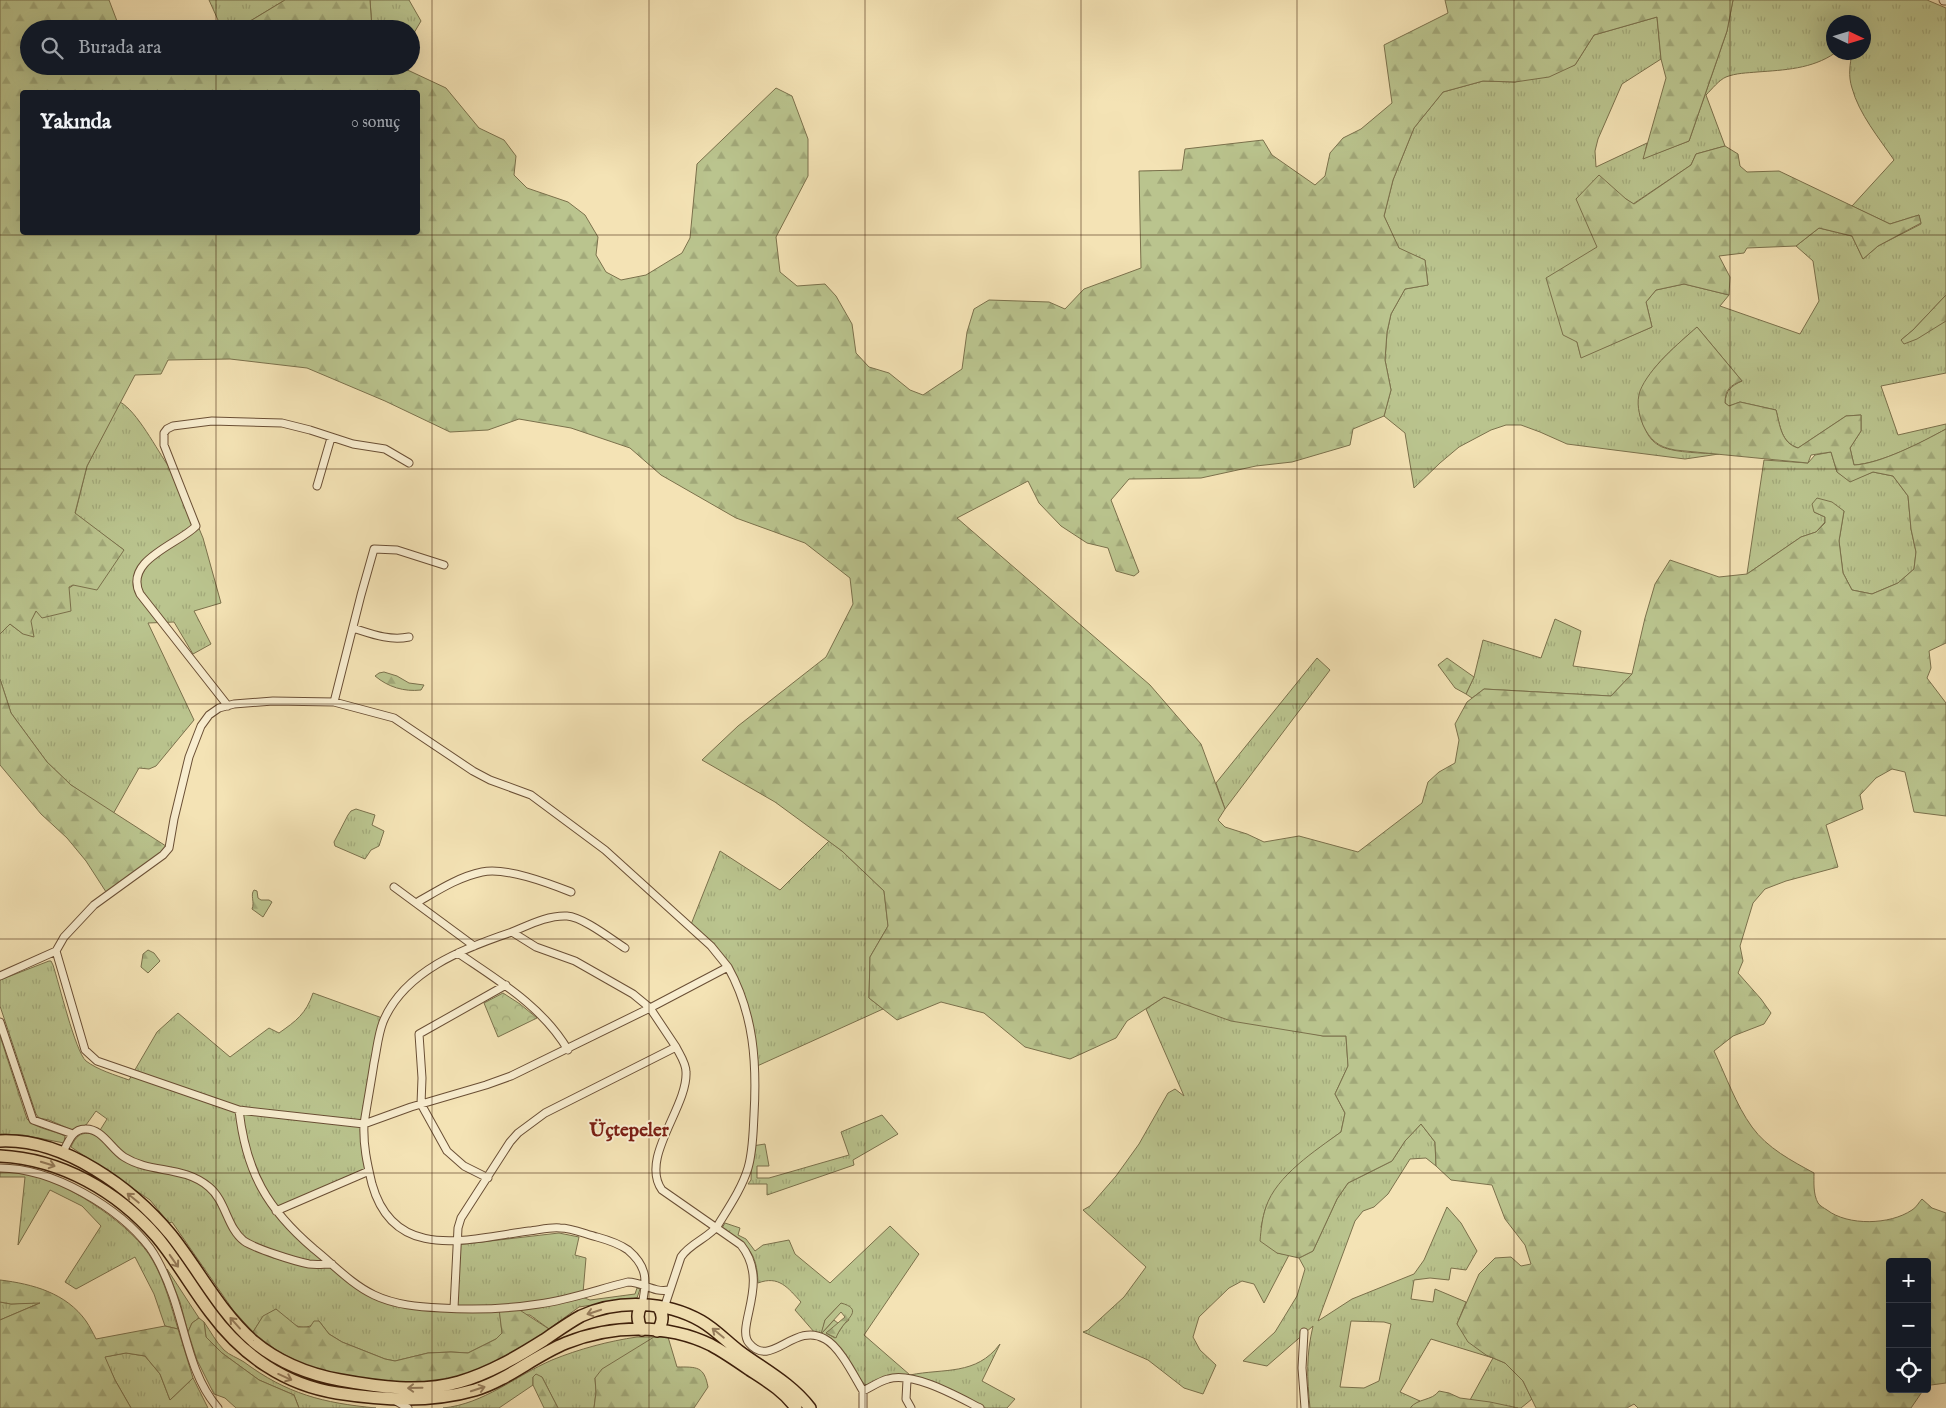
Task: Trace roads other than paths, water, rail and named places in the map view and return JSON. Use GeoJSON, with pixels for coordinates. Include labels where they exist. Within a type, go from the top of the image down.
{"type":"FeatureCollection","features":[{"type":"Feature","properties":{"kind":"main road"},"geometry":{"type":"LineString","coordinates":[[0,1141],[21,1142],[63,1152],[84,1162],[108,1178],[152,1214],[175,1240],[223,1308],[256,1343],[291,1366],[313,1374],[347,1381],[404,1388],[448,1385],[480,1375],[503,1365],[589,1313],[611,1307],[642,1305],[679,1311],[702,1322],[748,1350],[810,1408]]}},
{"type":"Feature","properties":{"kind":"main road"},"geometry":{"type":"LineString","coordinates":[[0,1156],[24,1158],[61,1168],[79,1176],[119,1202],[158,1238],[220,1326],[246,1351],[274,1371],[297,1382],[329,1392],[428,1404],[495,1383],[549,1351],[580,1338],[617,1330],[642,1330],[680,1334],[710,1345],[774,1385],[796,1408]]}},
{"type":"Feature","properties":{"kind":"main road"},"geometry":{"type":"LineString","coordinates":[[642,1305],[638,1315],[642,1330]]}},
{"type":"Feature","properties":{"kind":"main road"},"geometry":{"type":"LineString","coordinates":[[657,1331],[662,1321],[661,1307]]}},
{"type":"Feature","properties":{"kind":"street"},"geometry":{"type":"LineString","coordinates":[[228,706],[140,594],[135,585],[137,575],[162,547],[196,526],[164,445],[164,434],[167,429],[173,426],[212,421],[282,423],[353,444],[385,449],[409,463]]}},
{"type":"Feature","properties":{"kind":"street"},"geometry":{"type":"LineString","coordinates":[[317,486],[332,438]]}},
{"type":"Feature","properties":{"kind":"street"},"geometry":{"type":"LineString","coordinates":[[334,702],[374,549],[397,550],[444,565]]}},
{"type":"Feature","properties":{"kind":"street"},"geometry":{"type":"LineString","coordinates":[[353,628],[386,638],[409,637]]}},
{"type":"Feature","properties":{"kind":"street"},"geometry":{"type":"LineString","coordinates":[[0,976],[56,951],[64,937],[94,905],[159,859],[169,848],[174,818],[189,757],[201,726],[209,715],[219,708],[273,701],[334,702],[394,718],[473,771],[490,780],[531,795],[605,850],[711,946],[728,967],[747,1011],[754,1049],[756,1080],[751,1157],[743,1181],[716,1228],[685,1251],[680,1257],[661,1307]]}},
{"type":"Feature","properties":{"kind":"street"},"geometry":{"type":"LineString","coordinates":[[416,903],[461,878],[484,872],[523,876],[571,892]]}},
{"type":"Feature","properties":{"kind":"street"},"geometry":{"type":"LineString","coordinates":[[394,888],[474,946]]}},
{"type":"Feature","properties":{"kind":"street"},"geometry":{"type":"LineString","coordinates":[[625,948],[583,922],[567,916],[547,918],[458,953],[420,975],[405,990],[384,1021],[379,1038],[364,1124],[363,1146],[377,1200],[385,1214],[394,1223],[415,1237],[430,1240],[456,1241],[560,1228],[571,1230],[621,1245],[639,1262],[644,1270],[646,1286],[642,1305]]}},
{"type":"Feature","properties":{"kind":"street"},"geometry":{"type":"LineString","coordinates":[[512,932],[536,947],[575,961],[633,994],[650,1008],[676,1047],[686,1067],[685,1084],[659,1153],[658,1184],[662,1190],[741,1245],[751,1259],[754,1289],[745,1332],[748,1350],[767,1352],[798,1336],[811,1335],[824,1338],[846,1363],[863,1391],[863,1408]]}},
{"type":"Feature","properties":{"kind":"street"},"geometry":{"type":"LineString","coordinates":[[56,951],[85,1050],[97,1061],[239,1110],[364,1124],[421,1104],[486,1086],[568,1050],[728,967]]}},
{"type":"Feature","properties":{"kind":"street"},"geometry":{"type":"LineString","coordinates":[[458,953],[506,985],[543,1016],[560,1036],[568,1050]]}},
{"type":"Feature","properties":{"kind":"street"},"geometry":{"type":"LineString","coordinates":[[488,1178],[464,1166],[447,1151],[421,1104],[422,1078],[418,1034],[506,985]]}},
{"type":"Feature","properties":{"kind":"street"},"geometry":{"type":"LineString","coordinates":[[0,1022],[33,1120],[73,1134]]}},
{"type":"Feature","properties":{"kind":"street"},"geometry":{"type":"LineString","coordinates":[[454,1308],[456,1241],[461,1218],[510,1142],[529,1124],[545,1113],[676,1047]]}},
{"type":"Feature","properties":{"kind":"street"},"geometry":{"type":"LineString","coordinates":[[239,1110],[245,1146],[256,1178],[276,1211],[299,1236],[358,1285],[385,1299],[410,1305],[499,1309],[540,1304],[628,1282],[639,1282],[651,1290],[660,1292],[669,1290]]}},
{"type":"Feature","properties":{"kind":"street"},"geometry":{"type":"LineString","coordinates":[[63,1152],[73,1134],[83,1128],[90,1129],[99,1134],[122,1156],[134,1162],[145,1166],[184,1172],[208,1186],[220,1200],[237,1233],[250,1244],[308,1264],[332,1264]]}},
{"type":"Feature","properties":{"kind":"street"},"geometry":{"type":"LineString","coordinates":[[0,1168],[38,1173],[75,1188],[112,1212],[142,1239],[162,1269],[173,1296],[200,1379],[218,1408]]}},
{"type":"Feature","properties":{"kind":"street"},"geometry":{"type":"LineString","coordinates":[[276,1211],[369,1171]]}},
{"type":"Feature","properties":{"kind":"street"},"geometry":{"type":"LineString","coordinates":[[1304,1332],[1302,1368],[1305,1408]]}},
{"type":"Feature","properties":{"kind":"street"},"geometry":{"type":"LineString","coordinates":[[863,1391],[889,1378],[907,1380],[936,1386],[980,1408]]}},
{"type":"Feature","properties":{"kind":"street"},"geometry":{"type":"LineString","coordinates":[[907,1380],[906,1398],[911,1408]]}},
{"type":"Feature","properties":{"kind":"street"},"geometry":{"type":"LineString","coordinates":[[392,1399],[408,1408]]}},
{"type":"Feature","properties":{"kind":"district","name":"Üçtepeler"},"geometry":{"type":"Point","coordinates":[629,1131]}}]}
